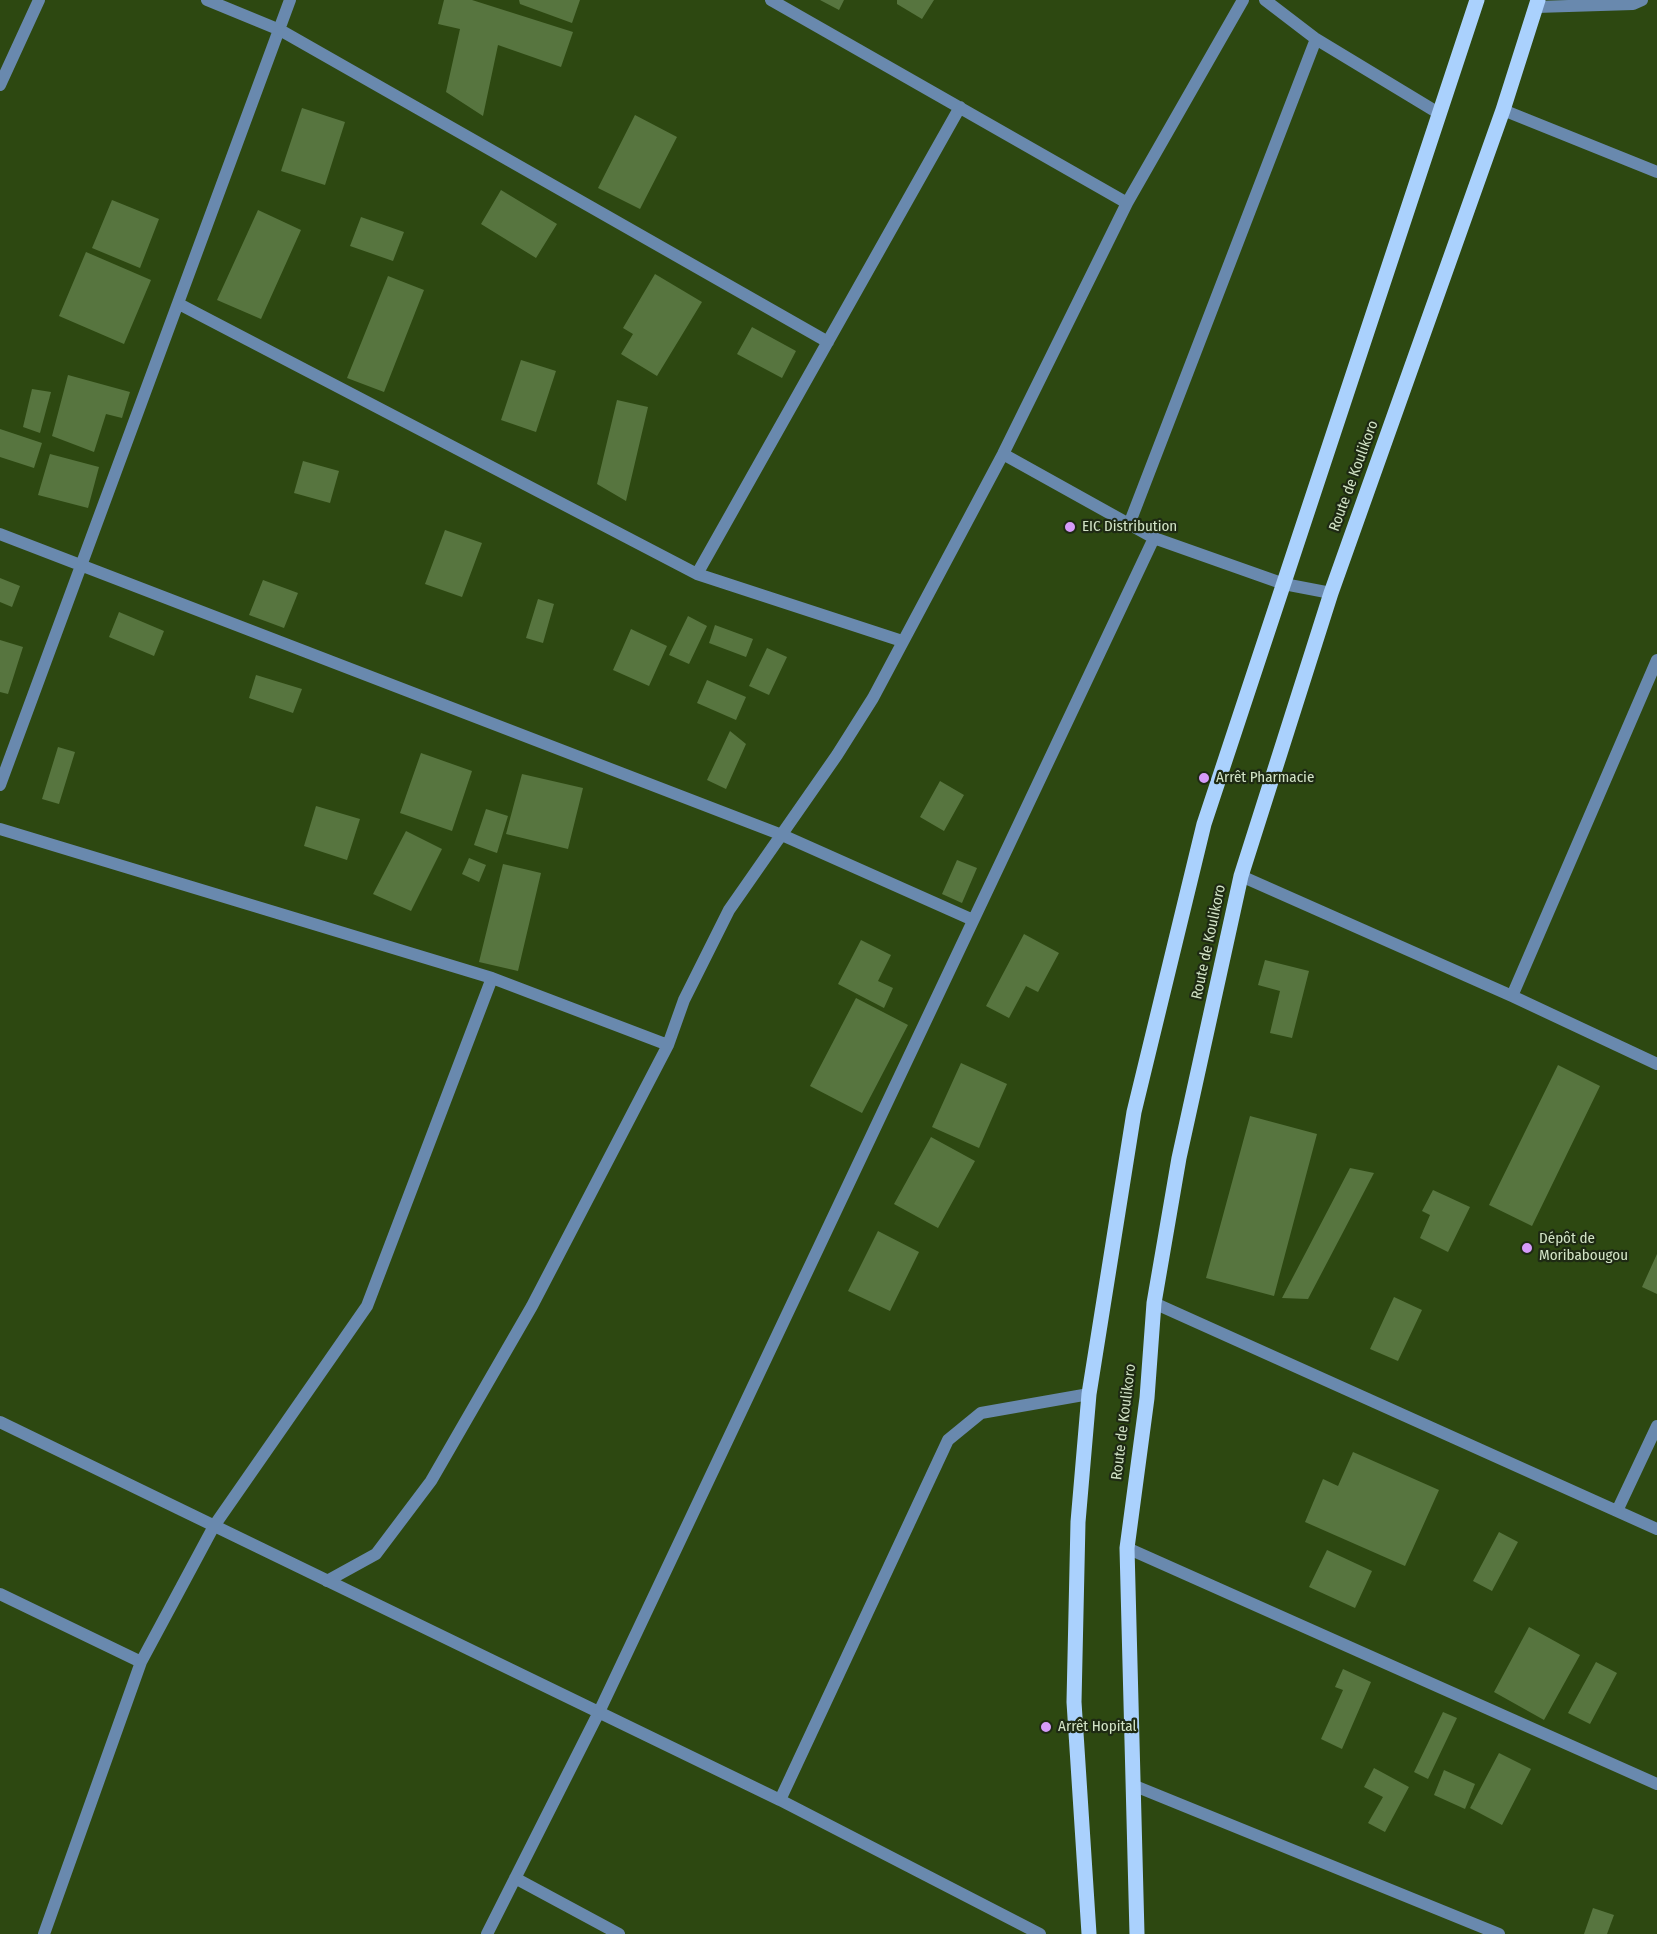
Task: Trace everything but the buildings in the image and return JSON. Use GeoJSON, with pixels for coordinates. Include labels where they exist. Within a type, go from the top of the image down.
{"type":"FeatureCollection","features":[{"type":"Feature","properties":{"kind":"main road","name":"Route de Koulikoro"},"geometry":{"type":"LineString","coordinates":[[1089,1934],[1074,1702],[1078,1522],[1089,1394],[1137,1100],[1204,824],[1477,0]]}},
{"type":"Feature","properties":{"kind":"main road","name":"Route de Koulikoro"},"geometry":{"type":"LineString","coordinates":[[1137,1934],[1135,1786],[1127,1548],[1147,1398],[1154,1303],[1179,1158],[1241,876],[1331,593],[1503,110],[1537,3]]}},
{"type":"Feature","properties":{"kind":"street"},"geometry":{"type":"LineString","coordinates":[[0,85],[39,0]]}},
{"type":"Feature","properties":{"kind":"street"},"geometry":{"type":"LineString","coordinates":[[207,0],[280,30],[828,342]]}},
{"type":"Feature","properties":{"kind":"street"},"geometry":{"type":"LineString","coordinates":[[0,785],[290,0]]}},
{"type":"Feature","properties":{"kind":"street"},"geometry":{"type":"LineString","coordinates":[[771,0],[1127,203]]}},
{"type":"Feature","properties":{"kind":"street"},"geometry":{"type":"LineString","coordinates":[[327,1581],[376,1554],[431,1481],[532,1306],[668,1045],[684,1000],[729,910],[867,707],[1003,454],[1127,203],[1243,0]]}},
{"type":"Feature","properties":{"kind":"street"},"geometry":{"type":"LineString","coordinates":[[1265,0],[1316,39],[1440,114]]}},
{"type":"Feature","properties":{"kind":"street"},"geometry":{"type":"LineString","coordinates":[[1537,3],[1633,4],[1642,0]]}},
{"type":"Feature","properties":{"kind":"street"},"geometry":{"type":"LineString","coordinates":[[1130,522],[1316,39]]}},
{"type":"Feature","properties":{"kind":"street"},"geometry":{"type":"LineString","coordinates":[[697,574],[960,107]]}},
{"type":"Feature","properties":{"kind":"street"},"geometry":{"type":"LineString","coordinates":[[1503,110],[1657,172]]}},
{"type":"Feature","properties":{"kind":"street"},"geometry":{"type":"LineString","coordinates":[[179,304],[697,574],[902,641]]}},
{"type":"Feature","properties":{"kind":"street"},"geometry":{"type":"LineString","coordinates":[[1003,454],[1130,522],[1154,538],[1284,584],[1331,593]]}},
{"type":"Feature","properties":{"kind":"street"},"geometry":{"type":"LineString","coordinates":[[0,534],[782,835],[974,920]]}},
{"type":"Feature","properties":{"kind":"street"},"geometry":{"type":"LineString","coordinates":[[487,1934],[599,1712],[1154,538]]}},
{"type":"Feature","properties":{"kind":"street"},"geometry":{"type":"LineString","coordinates":[[1512,996],[1657,660]]}},
{"type":"Feature","properties":{"kind":"street"},"geometry":{"type":"LineString","coordinates":[[0,829],[492,978],[668,1045]]}},
{"type":"Feature","properties":{"kind":"street"},"geometry":{"type":"LineString","coordinates":[[1241,876],[1512,996],[1657,1064]]}},
{"type":"Feature","properties":{"kind":"street"},"geometry":{"type":"LineString","coordinates":[[44,1934],[141,1662],[214,1526],[367,1306],[492,978]]}},
{"type":"Feature","properties":{"kind":"street"},"geometry":{"type":"LineString","coordinates":[[1154,1303],[1657,1529]]}},
{"type":"Feature","properties":{"kind":"street"},"geometry":{"type":"LineString","coordinates":[[780,1800],[948,1440],[981,1413],[1089,1394]]}},
{"type":"Feature","properties":{"kind":"street"},"geometry":{"type":"LineString","coordinates":[[0,1422],[780,1800],[1040,1934]]}},
{"type":"Feature","properties":{"kind":"street"},"geometry":{"type":"LineString","coordinates":[[1617,1511],[1657,1426]]}},
{"type":"Feature","properties":{"kind":"street"},"geometry":{"type":"LineString","coordinates":[[1127,1548],[1657,1784]]}},
{"type":"Feature","properties":{"kind":"street"},"geometry":{"type":"LineString","coordinates":[[0,1594],[141,1662]]}},
{"type":"Feature","properties":{"kind":"street"},"geometry":{"type":"LineString","coordinates":[[1135,1786],[1499,1934]]}},
{"type":"Feature","properties":{"kind":"street"},"geometry":{"type":"LineString","coordinates":[[515,1878],[619,1934]]}},
{"type":"Feature","properties":{"kind":"place","name":"EIC Distribution"},"geometry":{"type":"Point","coordinates":[1070,527]}},
{"type":"Feature","properties":{"kind":"place","name":"Arrêt Pharmacie"},"geometry":{"type":"Point","coordinates":[1204,778]}},
{"type":"Feature","properties":{"kind":"place","name":"Dépôt de Moribabougou"},"geometry":{"type":"Point","coordinates":[1527,1248]}},
{"type":"Feature","properties":{"kind":"place","name":"Arrêt Hopital"},"geometry":{"type":"Point","coordinates":[1046,1727]}}]}
